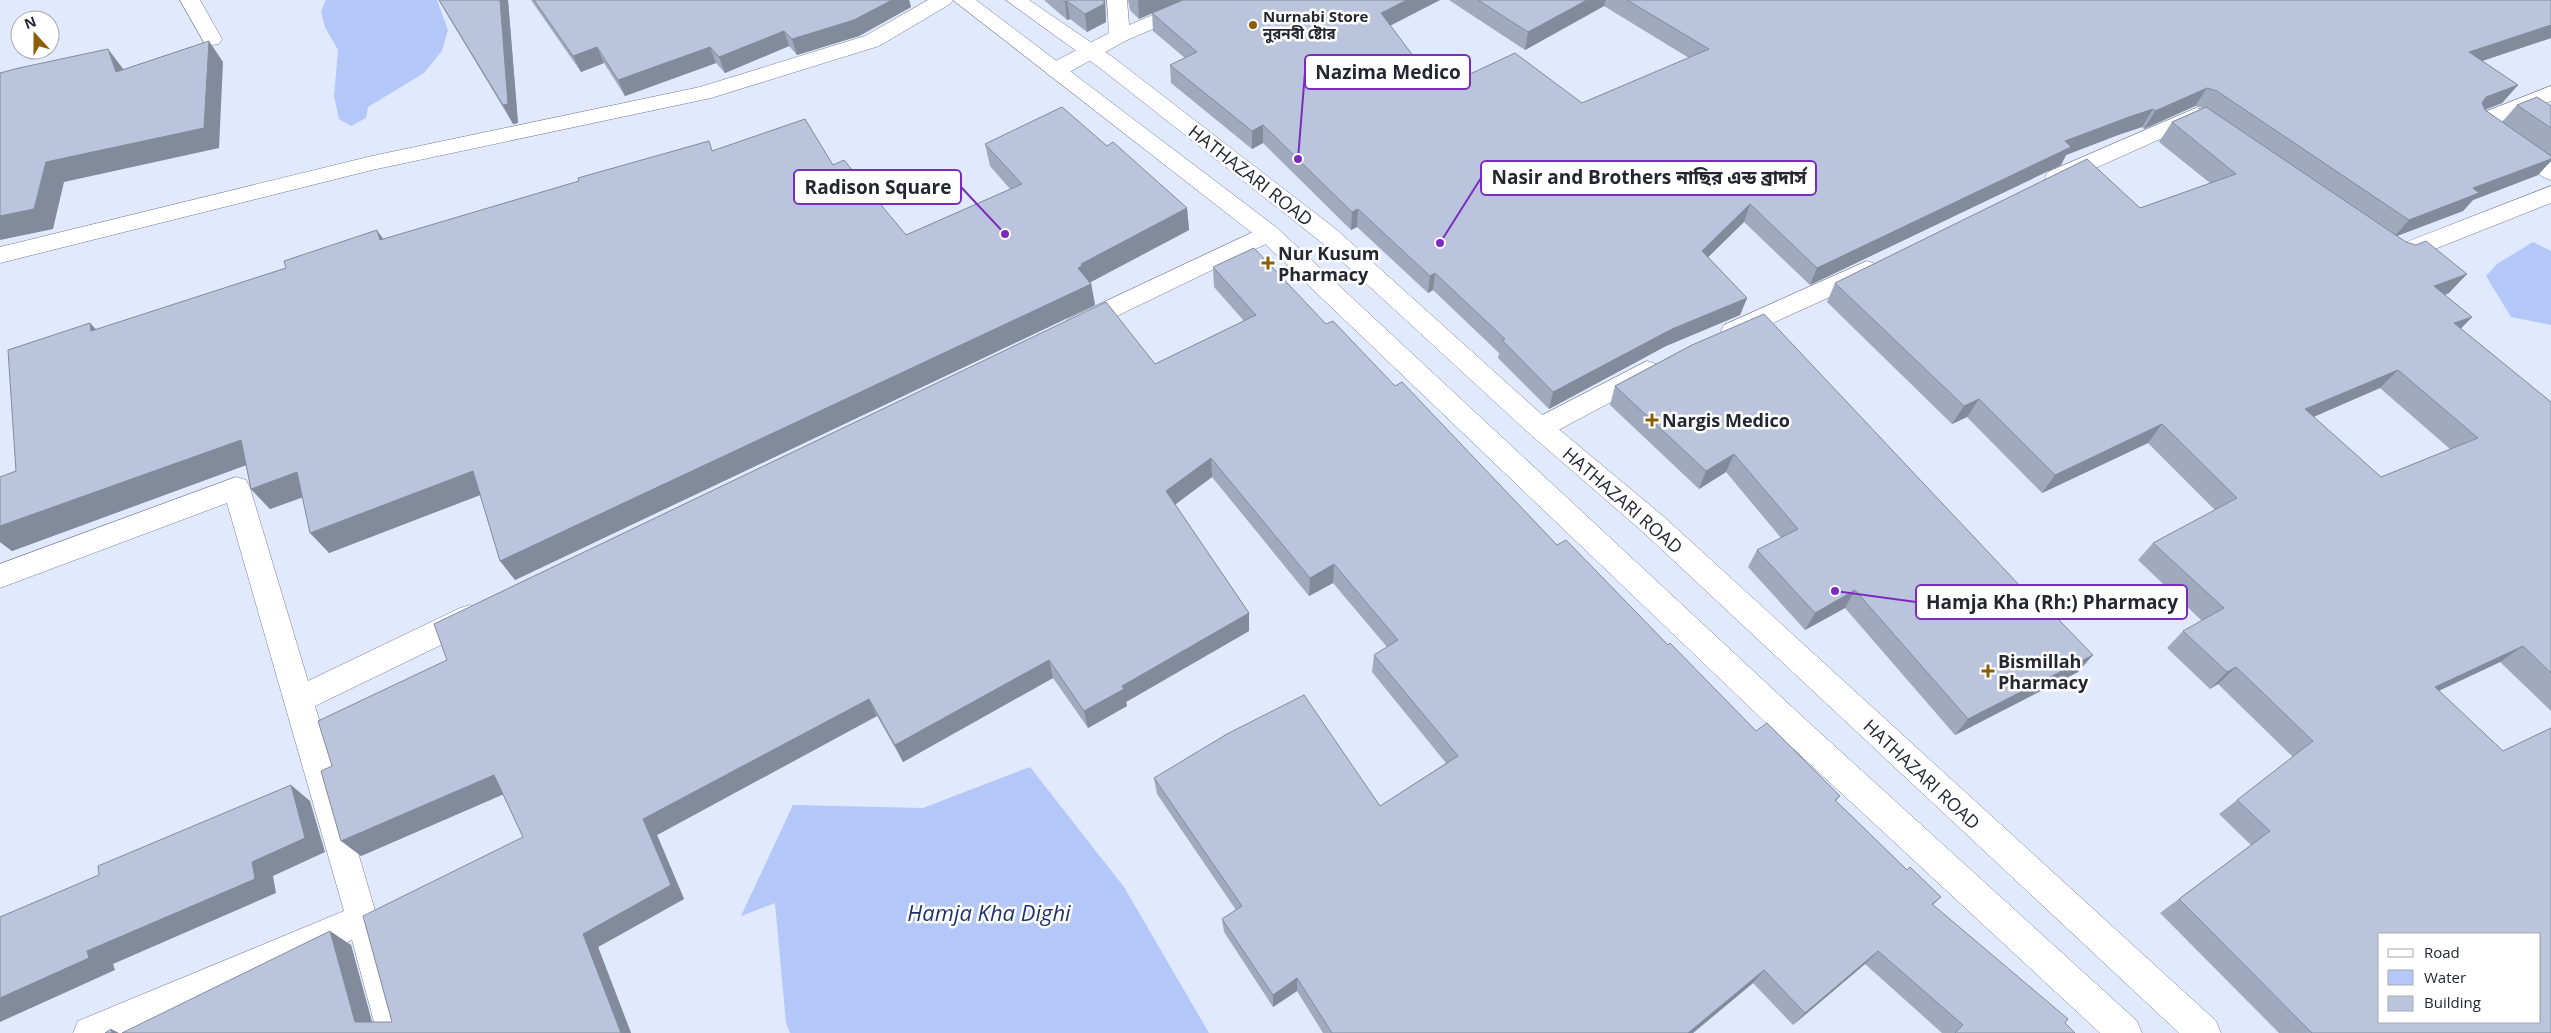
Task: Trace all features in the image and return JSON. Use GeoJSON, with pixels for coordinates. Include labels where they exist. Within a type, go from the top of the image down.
{"type":"FeatureCollection","features":[{"type":"Feature","properties":{"kind":"main road"},"geometry":{"type":"LineString","coordinates":[[190,0],[212,39]]}},
{"type":"Feature","properties":{"kind":"main road"},"geometry":{"type":"LineString","coordinates":[[0,255],[372,163],[703,93],[872,41],[943,0]]}},
{"type":"Feature","properties":{"kind":"main road","name":"HATHAZARI ROAD"},"geometry":{"type":"LineString","coordinates":[[963,0],[1268,233],[1787,722],[2125,1033]]}},
{"type":"Feature","properties":{"kind":"main road","name":"HATHAZARI ROAD"},"geometry":{"type":"LineString","coordinates":[[1016,0],[1107,63],[1329,236],[1540,428],[1653,524],[2204,1033]]}},
{"type":"Feature","properties":{"kind":"main road"},"geometry":{"type":"LineString","coordinates":[[1117,0],[1120,36]]}},
{"type":"Feature","properties":{"kind":"main road"},"geometry":{"type":"LineString","coordinates":[[1056,70],[1120,36],[1205,0]]}},
{"type":"Feature","properties":{"kind":"main road"},"geometry":{"type":"LineString","coordinates":[[2551,93],[2480,122],[2551,172]]}},
{"type":"Feature","properties":{"kind":"main road"},"geometry":{"type":"LineString","coordinates":[[2036,186],[2196,115],[2220,132]]}},
{"type":"Feature","properties":{"kind":"main road"},"geometry":{"type":"LineString","coordinates":[[2374,237],[2399,254],[2551,194]]}},
{"type":"Feature","properties":{"kind":"main road"},"geometry":{"type":"LineString","coordinates":[[1052,337],[1268,233]]}},
{"type":"Feature","properties":{"kind":"main road"},"geometry":{"type":"LineString","coordinates":[[1712,340],[1829,290],[1889,259]]}},
{"type":"Feature","properties":{"kind":"main road"},"geometry":{"type":"LineString","coordinates":[[1540,428],[1667,360]]}},
{"type":"Feature","properties":{"kind":"main road"},"geometry":{"type":"LineString","coordinates":[[0,576],[236,488],[363,920],[394,1033]]}},
{"type":"Feature","properties":{"kind":"main road"},"geometry":{"type":"LineString","coordinates":[[298,700],[496,605]]}},
{"type":"Feature","properties":{"kind":"main road"},"geometry":{"type":"LineString","coordinates":[[90,1033],[363,920]]}},
{"type":"Feature","properties":{"kind":"water"},"geometry":{"type":"Polygon","coordinates":[[[326,0],[437,0],[448,30],[442,51],[424,73],[368,107],[366,118],[351,126],[339,119],[334,96],[338,50],[325,27],[321,11],[326,0]]]}},
{"type":"Feature","properties":{"kind":"water"},"geometry":{"type":"Polygon","coordinates":[[[2533,242],[2551,251],[2551,325],[2511,317],[2486,276],[2497,264],[2533,242]]]}},
{"type":"Feature","properties":{"kind":"water","name":"Hamja Kha Dighi"},"geometry":{"type":"Polygon","coordinates":[[[1030,767],[1124,887],[1209,1033],[790,1033],[786,1023],[775,903],[741,916],[793,805],[923,808],[1030,767]]]}},
{"type":"Feature","properties":{"kind":"building"},"geometry":{"type":"Polygon","coordinates":[[[439,0],[500,0],[508,104],[503,105],[439,0]]]}},
{"type":"Feature","properties":{"kind":"building"},"geometry":{"type":"Polygon","coordinates":[[[534,0],[892,0],[854,20],[792,39],[784,31],[719,57],[710,47],[618,80],[597,47],[573,56],[534,0]]]}},
{"type":"Feature","properties":{"kind":"building"},"geometry":{"type":"Polygon","coordinates":[[[1063,0],[1104,0],[1104,4],[1085,14],[1063,0]]]}},
{"type":"Feature","properties":{"kind":"building"},"geometry":{"type":"Polygon","coordinates":[[[1183,0],[1407,0],[1381,13],[1438,89],[1515,53],[1582,103],[1709,49],[1627,0],[2551,0],[2551,25],[2469,52],[2518,85],[2486,97],[2482,103],[2485,110],[2551,156],[2551,159],[2473,188],[2479,193],[2409,220],[2217,91],[2207,88],[2155,111],[2153,109],[2129,117],[2065,141],[2071,147],[1817,268],[1750,204],[1702,251],[1747,298],[1672,329],[1553,392],[1502,340],[1505,339],[1435,273],[1430,276],[1358,209],[1352,212],[1263,125],[1252,131],[1170,65],[1197,52],[1152,13],[1183,0]]]}},
{"type":"Feature","properties":{"kind":"building"},"geometry":{"type":"Polygon","coordinates":[[[1478,0],[1587,0],[1528,32],[1478,0]]]}},
{"type":"Feature","properties":{"kind":"building"},"geometry":{"type":"Polygon","coordinates":[[[209,41],[204,128],[46,162],[34,209],[0,216],[0,73],[108,49],[116,72],[209,41]]]}},
{"type":"Feature","properties":{"kind":"building"},"geometry":{"type":"Polygon","coordinates":[[[2537,97],[2551,106],[2551,128],[2517,105],[2537,97]]]}},
{"type":"Feature","properties":{"kind":"building"},"geometry":{"type":"Polygon","coordinates":[[[1062,107],[1107,146],[1113,142],[1187,208],[1081,264],[1082,266],[1078,268],[1091,284],[500,561],[473,471],[310,533],[297,472],[251,489],[241,440],[0,526],[0,477],[16,471],[8,350],[90,323],[91,331],[286,268],[284,261],[377,230],[380,240],[579,181],[578,178],[709,141],[712,151],[805,119],[833,165],[844,160],[906,235],[1022,184],[985,144],[1062,107]]]}},
{"type":"Feature","properties":{"kind":"building"},"geometry":{"type":"Polygon","coordinates":[[[2206,107],[2406,242],[2416,245],[2426,241],[2467,274],[2434,286],[2472,317],[2454,323],[2551,402],[2551,673],[2523,646],[2435,687],[2503,751],[2551,728],[2551,1033],[2312,1033],[2179,899],[2270,831],[2237,800],[2313,741],[2236,667],[2227,672],[2183,631],[2224,608],[2153,543],[2237,498],[2162,424],[2055,475],[1979,399],[1964,406],[1835,283],[2087,159],[2140,208],[2236,174],[2172,122],[2206,107]],[[2398,370],[2305,409],[2381,477],[2478,438],[2398,370]]]}},
{"type":"Feature","properties":{"kind":"building"},"geometry":{"type":"Polygon","coordinates":[[[1254,248],[1326,324],[1333,321],[1395,386],[1402,382],[1557,545],[1566,540],[1668,645],[1670,643],[1756,731],[1767,723],[1840,796],[1835,800],[1907,870],[1910,867],[1941,897],[1932,904],[2068,1019],[2065,1023],[2075,1033],[1955,1033],[1963,1025],[1878,951],[1805,1013],[1764,970],[1688,1033],[1332,1033],[1297,978],[1273,995],[1222,919],[1242,906],[1154,778],[1227,734],[1304,695],[1380,806],[1458,756],[1374,655],[1398,640],[1334,564],[1310,578],[1211,458],[1166,491],[1249,613],[1122,686],[1124,689],[1084,711],[1049,660],[895,745],[869,699],[643,819],[671,885],[583,934],[621,1033],[122,1033],[330,931],[355,1022],[392,1022],[363,916],[523,837],[494,775],[341,841],[321,771],[332,766],[318,721],[447,660],[434,624],[1106,302],[1155,364],[1256,315],[1213,267],[1254,248]]]}},
{"type":"Feature","properties":{"kind":"building"},"geometry":{"type":"Polygon","coordinates":[[[1764,314],[2021,587],[2025,585],[2093,655],[1968,719],[1855,590],[1815,613],[1757,550],[1798,529],[1734,454],[1706,471],[1615,386],[1692,345],[1764,314]]]}},
{"type":"Feature","properties":{"kind":"building"},"geometry":{"type":"Polygon","coordinates":[[[291,785],[305,838],[252,862],[255,879],[87,951],[89,958],[0,998],[0,917],[99,875],[98,866],[291,785]]]}},
{"type":"Feature","properties":{"kind":"place","name":"Nurnabi Store নুরনবী ষ্টোর"},"geometry":{"type":"Point","coordinates":[1253,25]}},
{"type":"Feature","properties":{"kind":"place","name":"Nazima Medico"},"geometry":{"type":"Point","coordinates":[1298,159]}},
{"type":"Feature","properties":{"kind":"place","name":"Radison Square"},"geometry":{"type":"Point","coordinates":[1005,234]}},
{"type":"Feature","properties":{"kind":"place","name":"Nasir and Brothers নাছির এন্ড ব্রাদার্স"},"geometry":{"type":"Point","coordinates":[1440,243]}},
{"type":"Feature","properties":{"kind":"place","name":"Nur Kusum Pharmacy"},"geometry":{"type":"Point","coordinates":[1268,263]}},
{"type":"Feature","properties":{"kind":"place","name":"Nargis Medico"},"geometry":{"type":"Point","coordinates":[1652,420]}},
{"type":"Feature","properties":{"kind":"place","name":"Hamja Kha (Rh:) Pharmacy"},"geometry":{"type":"Point","coordinates":[1835,591]}},
{"type":"Feature","properties":{"kind":"place","name":"Bismillah Pharmacy"},"geometry":{"type":"Point","coordinates":[1988,671]}}]}
